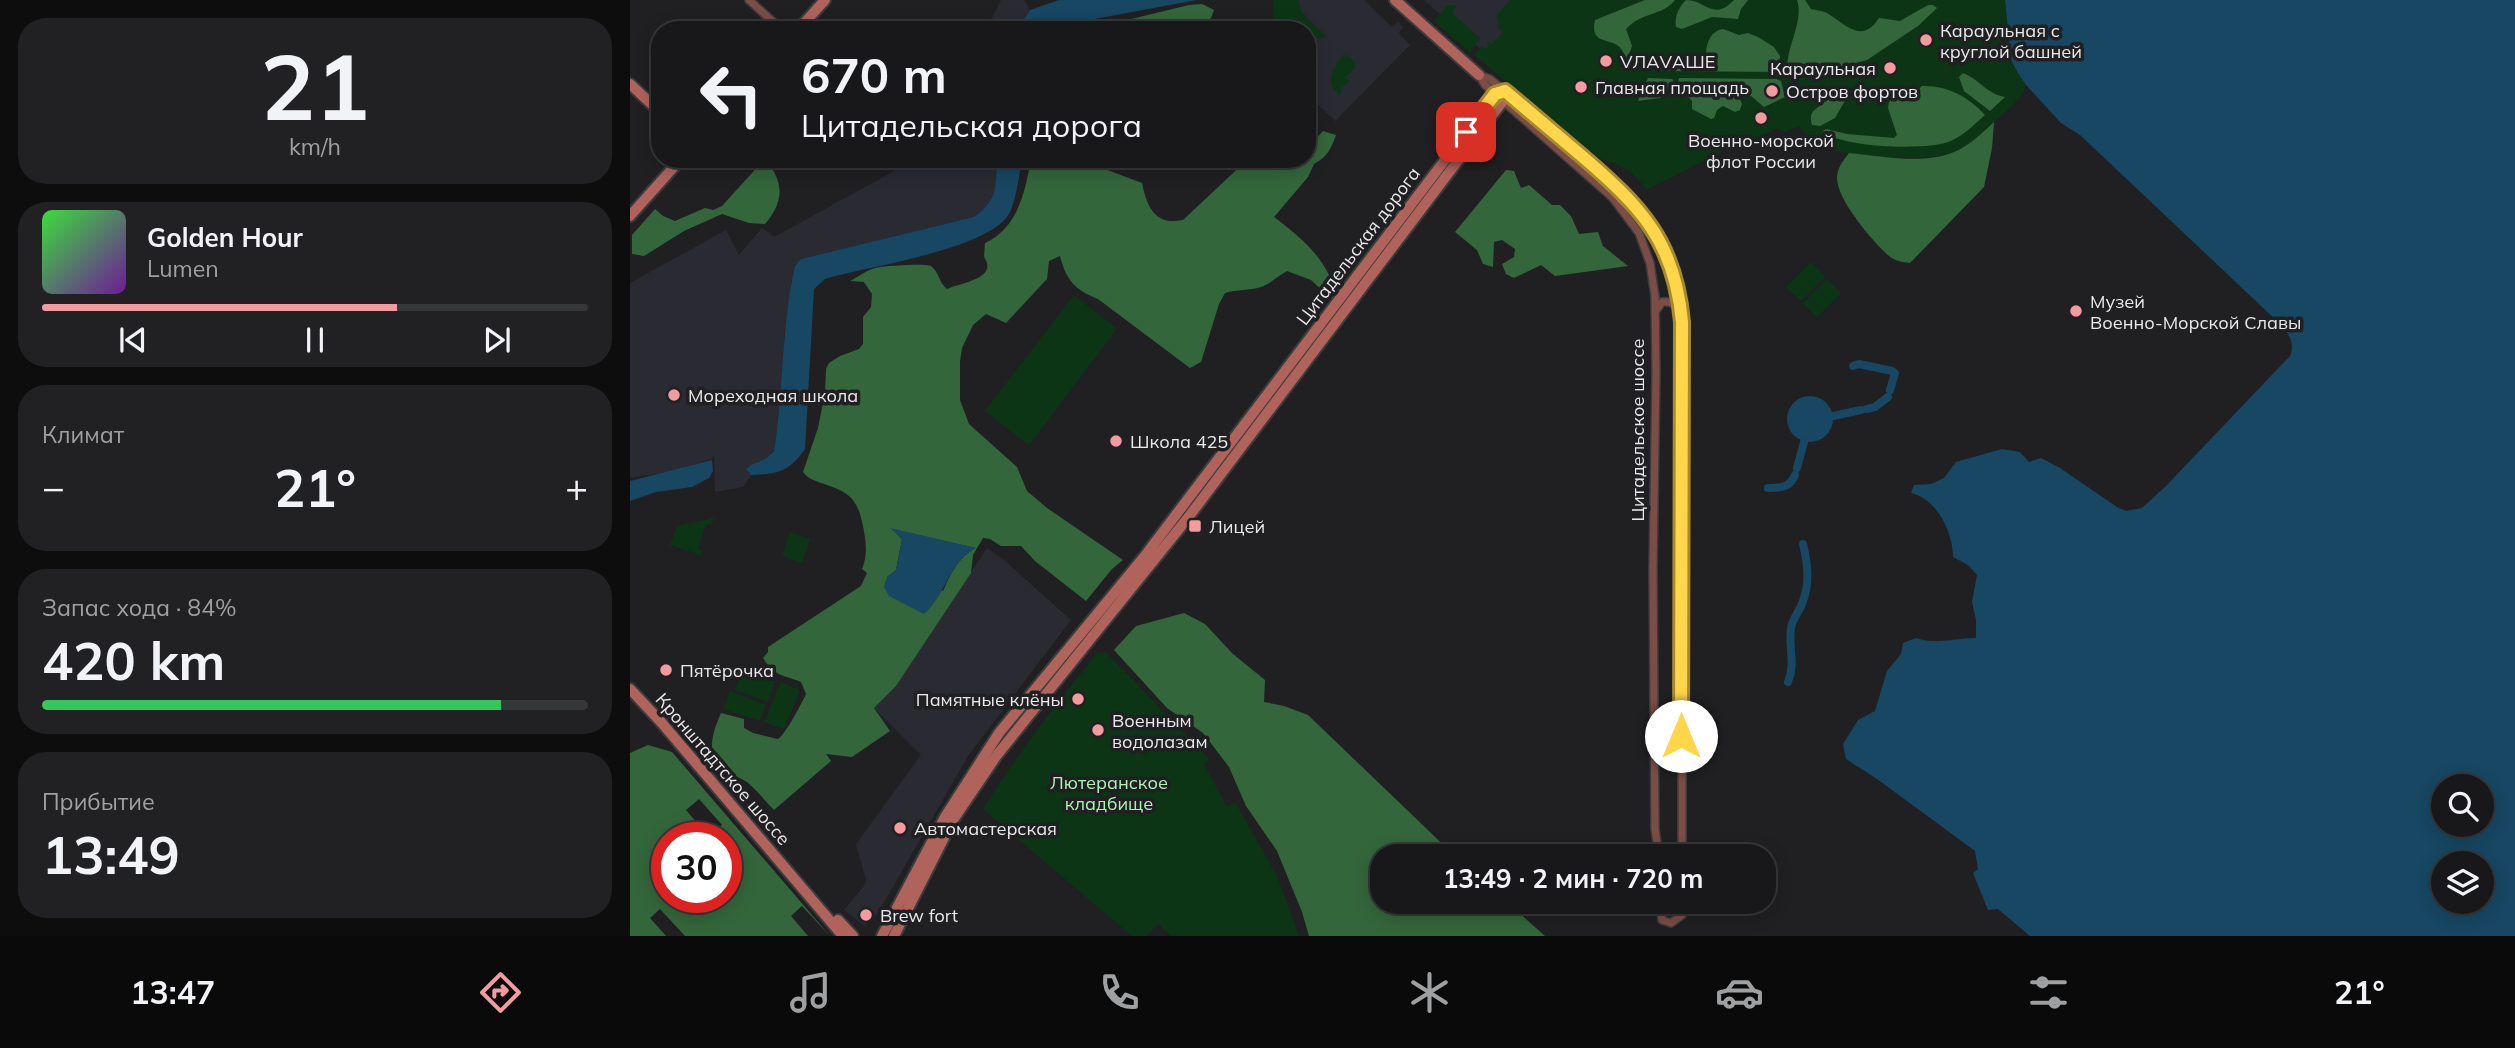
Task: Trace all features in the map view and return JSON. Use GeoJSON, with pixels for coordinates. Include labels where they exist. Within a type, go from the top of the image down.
{"type":"FeatureCollection","features":[{"type":"Feature","properties":{"kind":"street"},"geometry":{"type":"LineString","coordinates":[[749,0],[772,21]]}},
{"type":"Feature","properties":{"kind":"street"},"geometry":{"type":"LineString","coordinates":[[806,21],[825,0]]}},
{"type":"Feature","properties":{"kind":"street","name":"Цитадельское шоссе"},"geometry":{"type":"LineString","coordinates":[[1395,0],[1479,75],[1485,85],[1614,183],[1643,214],[1669,261],[1679,297],[1682,322],[1682,844]]}},
{"type":"Feature","properties":{"kind":"street"},"geometry":{"type":"LineString","coordinates":[[630,84],[651,104]]}},
{"type":"Feature","properties":{"kind":"street","name":"Цитадельское шоссе"},"geometry":{"type":"LineString","coordinates":[[1501,95],[1591,176],[1628,216],[1639,233],[1650,263],[1655,312],[1654,776],[1657,844]]}},
{"type":"Feature","properties":{"kind":"street","name":"Цитадельская дорога"},"geometry":{"type":"LineString","coordinates":[[885,935],[950,807],[999,733],[1144,557],[1501,95]]}},
{"type":"Feature","properties":{"kind":"street"},"geometry":{"type":"LineString","coordinates":[[630,216],[673,168]]}},
{"type":"Feature","properties":{"kind":"street"},"geometry":{"type":"LineString","coordinates":[[1655,312],[1662,302],[1671,303],[1677,307],[1682,322]]}},
{"type":"Feature","properties":{"kind":"street","name":"Кронштадтское шоссе"},"geometry":{"type":"LineString","coordinates":[[630,690],[661,722],[842,936]]}},
{"type":"Feature","properties":{"kind":"street","name":"Кронштадтское шоссе"},"geometry":{"type":"LineString","coordinates":[[788,872],[853,936]]}},
{"type":"Feature","properties":{"kind":"street"},"geometry":{"type":"LineString","coordinates":[[1661,914],[1662,920],[1671,923],[1682,914]]}},
{"type":"Feature","properties":{"kind":"shaded area"},"geometry":{"type":"Polygon","coordinates":[[[1001,0],[1024,0],[1030,10],[1023,21],[990,21],[1001,0]]]}},
{"type":"Feature","properties":{"kind":"shaded area"},"geometry":{"type":"Polygon","coordinates":[[[1294,0],[1364,0],[1392,27],[1398,22],[1403,27],[1399,33],[1410,45],[1335,121],[1316,103],[1316,21],[1293,21],[1294,0]]]}},
{"type":"Feature","properties":{"kind":"shaded area"},"geometry":{"type":"Polygon","coordinates":[[[1424,0],[1533,0],[1490,58],[1424,0]]]}},
{"type":"Feature","properties":{"kind":"shaded area"},"geometry":{"type":"Polygon","coordinates":[[[900,168],[997,168],[995,197],[974,217],[802,259],[795,266],[784,335],[785,360],[774,452],[765,462],[746,469],[751,475],[743,487],[715,492],[714,455],[711,459],[672,471],[630,478],[630,283],[726,230],[739,255],[762,228],[774,237],[900,168]]]}},
{"type":"Feature","properties":{"kind":"shaded area"},"geometry":{"type":"Polygon","coordinates":[[[987,548],[1071,620],[968,756],[878,913],[865,926],[844,910],[866,880],[856,844],[921,755],[874,708],[896,686],[987,548]]]}},
{"type":"Feature","properties":{"kind":"green space"},"geometry":{"type":"Polygon","coordinates":[[[1274,0],[1298,0],[1302,13],[1310,21],[1274,21],[1274,0]]]}},
{"type":"Feature","properties":{"kind":"green space","name":"Остров фортов"},"geometry":{"type":"Polygon","coordinates":[[[1510,0],[2005,0],[2011,60],[2026,85],[2015,103],[1984,132],[1957,151],[1914,158],[1845,153],[1819,143],[1798,126],[1786,132],[1777,129],[1743,145],[1736,144],[1647,190],[1628,170],[1602,160],[1474,55],[1482,46],[1486,49],[1488,41],[1492,44],[1503,32],[1499,29],[1497,15],[1510,0]]]}},
{"type":"Feature","properties":{"kind":"green space"},"geometry":{"type":"Polygon","coordinates":[[[1645,0],[1675,0],[1665,9],[1639,19],[1626,29],[1632,46],[1627,60],[1618,46],[1595,34],[1595,20],[1645,0]]]}},
{"type":"Feature","properties":{"kind":"green space"},"geometry":{"type":"Polygon","coordinates":[[[1686,0],[1715,10],[1734,0],[1748,0],[1738,19],[1712,17],[1682,29],[1676,27],[1676,20],[1679,9],[1686,0]]]}},
{"type":"Feature","properties":{"kind":"green space"},"geometry":{"type":"Polygon","coordinates":[[[1797,0],[1805,0],[1811,9],[1827,13],[1847,27],[1860,31],[1873,26],[1879,18],[1900,21],[1928,5],[1937,8],[1918,26],[1867,60],[1833,69],[1792,72],[1787,69],[1797,25],[1797,0]]]}},
{"type":"Feature","properties":{"kind":"green space"},"geometry":{"type":"Polygon","coordinates":[[[1202,4],[1214,10],[1209,21],[1123,21],[1202,4]]]}},
{"type":"Feature","properties":{"kind":"green space"},"geometry":{"type":"Polygon","coordinates":[[[1457,5],[1452,13],[1480,38],[1470,53],[1434,21],[1447,6],[1457,5]]]}},
{"type":"Feature","properties":{"kind":"green space"},"geometry":{"type":"Polygon","coordinates":[[[1316,26],[1326,36],[1320,39],[1316,36],[1316,26]]]}},
{"type":"Feature","properties":{"kind":"green space"},"geometry":{"type":"Polygon","coordinates":[[[1723,29],[1739,35],[1748,33],[1774,47],[1780,56],[1778,72],[1661,71],[1664,65],[1706,53],[1710,37],[1723,29]]]}},
{"type":"Feature","properties":{"kind":"green space"},"geometry":{"type":"Polygon","coordinates":[[[1343,55],[1352,59],[1355,68],[1345,78],[1350,81],[1340,89],[1342,91],[1339,95],[1331,80],[1333,70],[1343,55]]]}},
{"type":"Feature","properties":{"kind":"green space"},"geometry":{"type":"Polygon","coordinates":[[[1963,73],[1993,93],[2005,97],[1990,111],[1964,91],[1959,77],[1963,73]]]}},
{"type":"Feature","properties":{"kind":"green space"},"geometry":{"type":"Polygon","coordinates":[[[1648,78],[1674,81],[1660,98],[1638,101],[1648,78]]]}},
{"type":"Feature","properties":{"kind":"green space"},"geometry":{"type":"Polygon","coordinates":[[[1679,78],[1776,79],[1781,81],[1785,97],[1764,107],[1751,96],[1743,95],[1740,99],[1740,110],[1735,112],[1723,106],[1711,119],[1692,109],[1692,101],[1677,85],[1679,78]]]}},
{"type":"Feature","properties":{"kind":"green space"},"geometry":{"type":"Polygon","coordinates":[[[1922,86],[1957,93],[1985,115],[1965,133],[1951,141],[1924,146],[1865,144],[1832,137],[1823,131],[1826,129],[1847,134],[1894,138],[1897,135],[1888,108],[1889,102],[1895,97],[1911,97],[1922,86]]]}},
{"type":"Feature","properties":{"kind":"green space"},"geometry":{"type":"Polygon","coordinates":[[[1840,94],[1846,99],[1835,118],[1820,126],[1812,125],[1813,111],[1831,97],[1840,94]]]}},
{"type":"Feature","properties":{"kind":"green space"},"geometry":{"type":"Polygon","coordinates":[[[1994,122],[1984,187],[1910,263],[1889,256],[1857,220],[1843,198],[1837,178],[1838,171],[1849,153],[1902,159],[1942,156],[1965,146],[1994,122]]]}},
{"type":"Feature","properties":{"kind":"green space"},"geometry":{"type":"Polygon","coordinates":[[[1323,131],[1336,135],[1322,158],[1316,162],[1316,139],[1323,131]]]}},
{"type":"Feature","properties":{"kind":"green space"},"geometry":{"type":"Polygon","coordinates":[[[757,168],[772,168],[778,180],[779,195],[775,209],[765,224],[749,223],[722,214],[684,231],[644,256],[632,254],[632,235],[655,209],[675,221],[705,208],[713,210],[722,206],[757,168]]]}},
{"type":"Feature","properties":{"kind":"green space"},"geometry":{"type":"Polygon","coordinates":[[[1029,168],[1102,168],[1142,183],[1150,207],[1159,217],[1173,221],[1183,220],[1238,168],[1312,168],[1308,177],[1274,217],[1312,250],[1329,275],[1321,289],[1311,280],[1287,271],[1261,287],[1225,293],[1201,362],[1190,368],[1098,299],[1077,288],[1065,272],[1060,256],[1049,261],[1047,279],[1006,323],[986,314],[973,325],[962,348],[960,361],[960,400],[969,424],[1017,467],[1027,491],[1047,508],[1123,560],[1112,569],[1086,601],[1035,561],[1021,546],[1001,546],[983,538],[973,555],[971,573],[896,686],[874,708],[890,731],[852,757],[826,754],[831,761],[774,810],[747,782],[720,766],[713,752],[713,737],[721,713],[744,719],[744,728],[753,733],[778,739],[781,736],[806,694],[801,682],[771,669],[763,658],[768,647],[861,586],[867,573],[862,569],[866,543],[858,508],[850,497],[839,489],[811,479],[803,472],[818,428],[825,393],[826,369],[829,363],[859,349],[863,344],[863,317],[871,307],[872,294],[864,282],[850,281],[875,268],[904,265],[931,266],[947,289],[976,279],[986,270],[985,243],[1012,219],[1023,196],[1029,168]],[[892,529],[902,539],[896,570],[887,577],[943,591],[952,572],[975,548],[892,529]]]}},
{"type":"Feature","properties":{"kind":"green space"},"geometry":{"type":"Polygon","coordinates":[[[1506,170],[1514,171],[1521,188],[1529,185],[1552,205],[1560,205],[1571,216],[1579,234],[1598,232],[1603,246],[1628,266],[1555,276],[1541,265],[1514,278],[1506,274],[1502,264],[1514,257],[1515,249],[1502,240],[1494,242],[1493,267],[1483,264],[1477,250],[1455,232],[1506,170]]]}},
{"type":"Feature","properties":{"kind":"green space"},"geometry":{"type":"Polygon","coordinates":[[[1811,262],[1825,277],[1801,301],[1786,287],[1811,262]]]}},
{"type":"Feature","properties":{"kind":"green space"},"geometry":{"type":"Polygon","coordinates":[[[1827,279],[1841,293],[1817,317],[1803,303],[1827,279]]]}},
{"type":"Feature","properties":{"kind":"green space"},"geometry":{"type":"Polygon","coordinates":[[[1074,295],[1117,329],[1029,445],[985,411],[1074,295]]]}},
{"type":"Feature","properties":{"kind":"green space"},"geometry":{"type":"Polygon","coordinates":[[[714,518],[712,524],[706,525],[698,548],[702,551],[701,555],[670,545],[677,526],[714,518]]]}},
{"type":"Feature","properties":{"kind":"green space"},"geometry":{"type":"Polygon","coordinates":[[[790,532],[810,539],[802,563],[782,556],[790,532]]]}},
{"type":"Feature","properties":{"kind":"green space"},"geometry":{"type":"Polygon","coordinates":[[[1184,613],[1205,624],[1233,654],[1265,680],[1264,702],[1308,715],[1442,844],[1370,844],[1370,914],[1520,914],[1545,936],[1309,936],[1277,851],[1246,806],[1229,767],[1203,733],[1167,708],[1114,650],[1136,626],[1184,613]]]}},
{"type":"Feature","properties":{"kind":"green space","name":"Лютеранское кладбище"},"geometry":{"type":"Polygon","coordinates":[[[1105,651],[1209,759],[1204,764],[1227,807],[1235,802],[1277,876],[1299,936],[1171,936],[1158,924],[1146,936],[1132,936],[983,809],[1068,690],[1098,652],[1105,651]]]}},
{"type":"Feature","properties":{"kind":"green space"},"geometry":{"type":"Polygon","coordinates":[[[743,670],[775,682],[768,702],[735,690],[743,670]]]}},
{"type":"Feature","properties":{"kind":"green space"},"geometry":{"type":"Polygon","coordinates":[[[781,682],[800,690],[784,729],[764,722],[781,682]]]}},
{"type":"Feature","properties":{"kind":"green space"},"geometry":{"type":"Polygon","coordinates":[[[730,691],[766,705],[760,721],[723,709],[730,691]]]}},
{"type":"Feature","properties":{"kind":"green space"},"geometry":{"type":"Polygon","coordinates":[[[648,745],[672,752],[732,822],[719,822],[699,799],[686,810],[696,822],[651,822],[651,913],[656,913],[650,918],[666,936],[630,936],[630,753],[648,745]]]}},
{"type":"Feature","properties":{"kind":"green space"},"geometry":{"type":"Polygon","coordinates":[[[742,834],[830,936],[802,906],[791,916],[808,936],[685,936],[664,913],[742,913],[742,834]]]}},
{"type":"Feature","properties":{"kind":"water"},"geometry":{"type":"Polygon","coordinates":[[[1059,0],[1197,0],[1083,21],[1023,21],[1030,10],[1059,0]]]}},
{"type":"Feature","properties":{"kind":"water"},"geometry":{"type":"Polygon","coordinates":[[[2005,0],[2515,0],[2515,936],[2030,936],[1998,909],[1988,910],[1973,873],[1978,869],[1975,851],[1846,759],[1843,744],[1858,720],[1875,711],[1887,671],[1901,654],[1903,643],[1916,638],[1938,641],[1976,638],[1972,602],[1977,575],[1968,565],[1953,557],[1947,527],[1929,502],[1911,493],[1914,485],[1931,484],[1944,478],[1956,462],[2002,449],[2020,452],[2029,462],[2041,458],[2126,511],[2142,508],[2290,356],[2291,341],[2278,322],[2080,135],[2061,123],[2018,73],[2011,60],[2005,0]]]}},
{"type":"Feature","properties":{"kind":"water"},"geometry":{"type":"Polygon","coordinates":[[[996,168],[1021,168],[1010,212],[999,225],[979,236],[926,255],[825,279],[814,289],[805,449],[794,463],[782,470],[751,475],[746,469],[774,451],[787,312],[795,266],[801,259],[974,217],[992,198],[996,168]]]}},
{"type":"Feature","properties":{"kind":"water"},"geometry":{"type":"Polygon","coordinates":[[[1810,396],[1826,403],[1833,419],[1826,435],[1810,442],[1794,435],[1787,419],[1794,403],[1810,396]]]}},
{"type":"Feature","properties":{"kind":"water"},"geometry":{"type":"Polygon","coordinates":[[[712,460],[713,471],[709,478],[692,487],[656,492],[630,501],[630,481],[712,460]]]}},
{"type":"Feature","properties":{"kind":"water"},"geometry":{"type":"Polygon","coordinates":[[[890,528],[976,548],[960,561],[938,598],[924,614],[889,596],[884,587],[887,577],[896,570],[902,539],[890,528]]]}},
{"type":"Feature","properties":{"kind":"pier"},"geometry":{"type":"Polygon","coordinates":[[[2101,155],[2232,280],[2230,283],[2100,159],[2101,155]]]}},
{"type":"Feature","properties":{"kind":"waterway"},"geometry":{"type":"LineString","coordinates":[[1853,366],[1859,364],[1892,371],[1895,373],[1890,390]]}},
{"type":"Feature","properties":{"kind":"waterway"},"geometry":{"type":"LineString","coordinates":[[1867,409],[1875,407],[1888,397]]}},
{"type":"Feature","properties":{"kind":"waterway"},"geometry":{"type":"LineString","coordinates":[[1833,416],[1861,410]]}},
{"type":"Feature","properties":{"kind":"waterway"},"geometry":{"type":"LineString","coordinates":[[1797,468],[1804,442]]}},
{"type":"Feature","properties":{"kind":"waterway"},"geometry":{"type":"LineString","coordinates":[[1768,488],[1787,485],[1795,475]]}},
{"type":"Feature","properties":{"kind":"waterway"},"geometry":{"type":"LineString","coordinates":[[1788,682],[1791,668],[1791,628],[1805,597],[1807,582],[1803,544]]}},
{"type":"Feature","properties":{"kind":"place","name":"Караульная с круглой башней"},"geometry":{"type":"Point","coordinates":[1926,40]}},
{"type":"Feature","properties":{"kind":"place","name":"VЛАVАШЕ"},"geometry":{"type":"Point","coordinates":[1606,61]}},
{"type":"Feature","properties":{"kind":"place","name":"Караульная"},"geometry":{"type":"Point","coordinates":[1890,68]}},
{"type":"Feature","properties":{"kind":"place","name":"Главная площадь"},"geometry":{"type":"Point","coordinates":[1581,87]}},
{"type":"Feature","properties":{"kind":"place","name":"Остров фортов"},"geometry":{"type":"Point","coordinates":[1772,91]}},
{"type":"Feature","properties":{"kind":"place","name":"Военно-морской флот России"},"geometry":{"type":"Point","coordinates":[1761,118]}},
{"type":"Feature","properties":{"kind":"place","name":"Музей Военно-Морской Славы"},"geometry":{"type":"Point","coordinates":[2076,311]}},
{"type":"Feature","properties":{"kind":"place","name":"Мореходная школа"},"geometry":{"type":"Point","coordinates":[674,395]}},
{"type":"Feature","properties":{"kind":"place","name":"Школа 425"},"geometry":{"type":"Point","coordinates":[1116,441]}},
{"type":"Feature","properties":{"kind":"place","name":"Лицей"},"geometry":{"type":"Point","coordinates":[1195,526]}},
{"type":"Feature","properties":{"kind":"place","name":"Пятёрочка"},"geometry":{"type":"Point","coordinates":[666,670]}},
{"type":"Feature","properties":{"kind":"place","name":"Памятные клёны"},"geometry":{"type":"Point","coordinates":[1078,699]}},
{"type":"Feature","properties":{"kind":"place","name":"Военным водолазам"},"geometry":{"type":"Point","coordinates":[1098,730]}},
{"type":"Feature","properties":{"kind":"place","name":"Автомастерская"},"geometry":{"type":"Point","coordinates":[900,828]}},
{"type":"Feature","properties":{"kind":"place","name":"Brew fort"},"geometry":{"type":"Point","coordinates":[866,915]}},
{"type":"Feature","properties":{"kind":"route"},"geometry":{"type":"LineString","coordinates":[[1466,132],[1495,94],[1505,91],[1635,204],[1650,224],[1669,261],[1681,304],[1682,322],[1681,736]]}}]}
